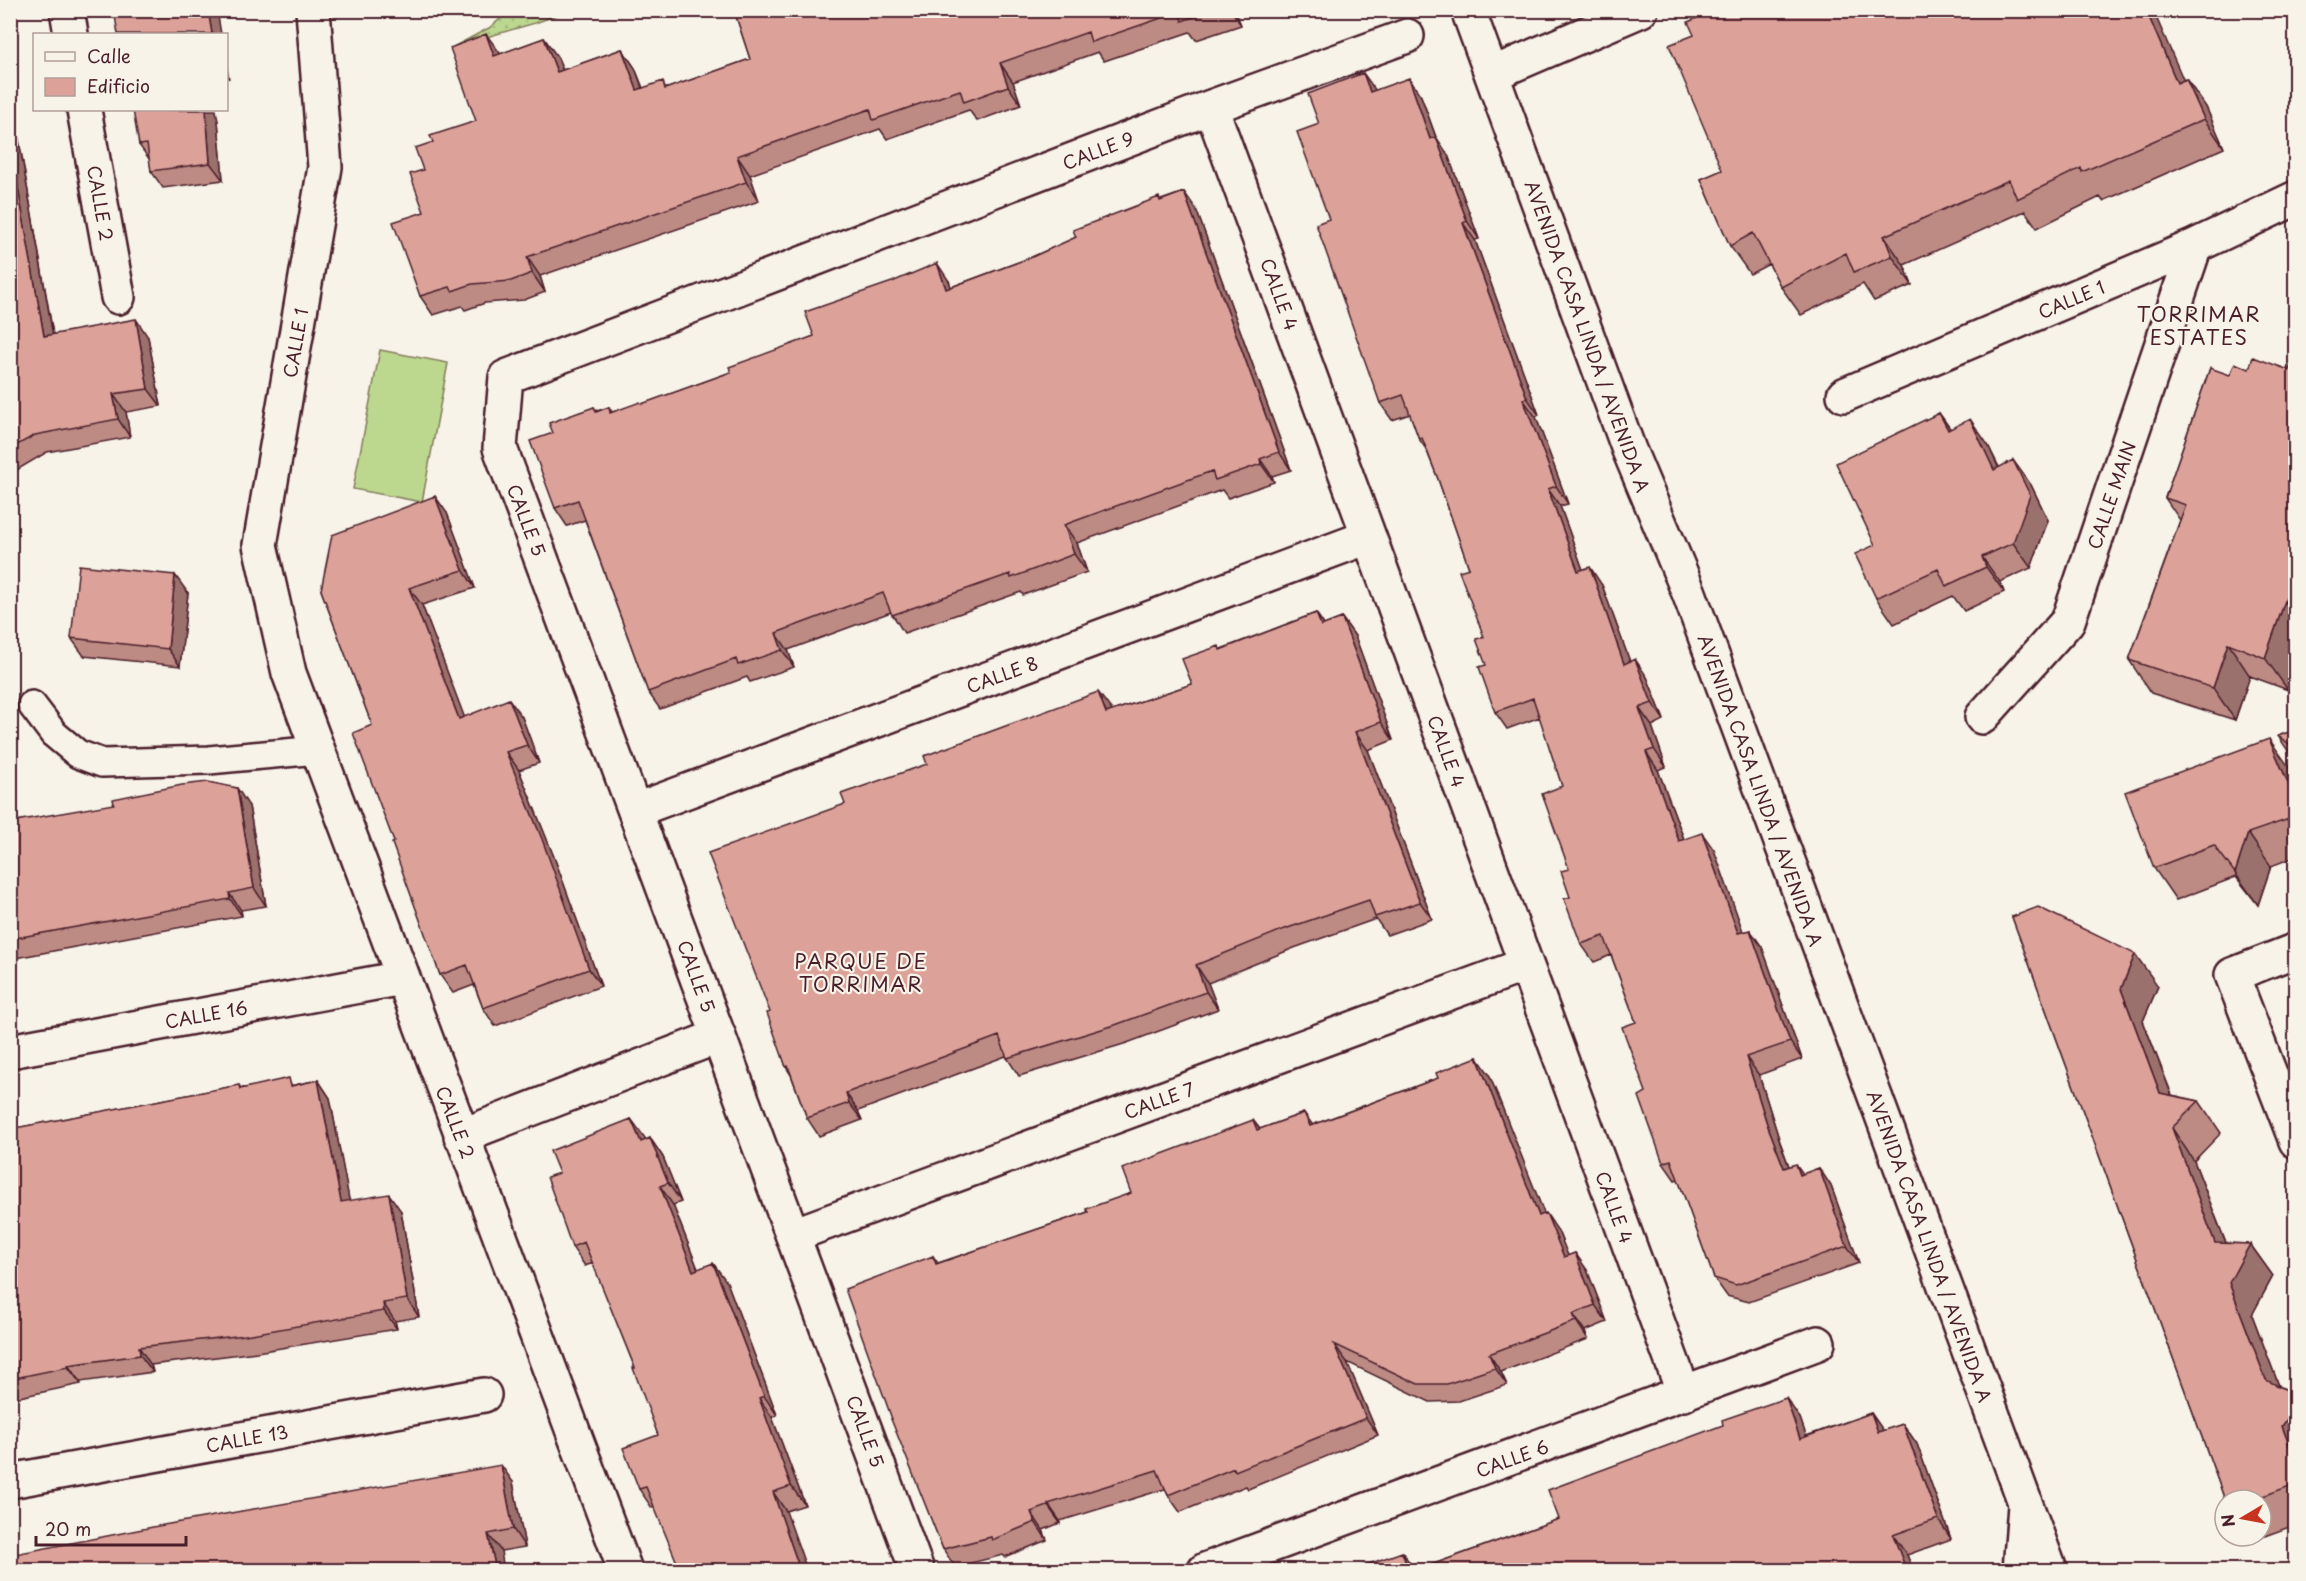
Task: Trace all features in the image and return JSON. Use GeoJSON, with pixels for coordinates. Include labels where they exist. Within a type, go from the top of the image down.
{"type":"FeatureCollection","features":[{"type":"Feature","properties":{"kind":"street"},"geometry":{"type":"LineString","coordinates":[[67,10],[71,33]]}},
{"type":"Feature","properties":{"kind":"street","name":"CALLE 1"},"geometry":{"type":"LineString","coordinates":[[289,673],[260,545],[325,167],[313,10]]}},
{"type":"Feature","properties":{"kind":"street","name":"AVENIDA CASA LINDA / AVENIDA A"},"geometry":{"type":"LineString","coordinates":[[1468,10],[1629,450],[1689,593],[2050,1570]]}},
{"type":"Feature","properties":{"kind":"street"},"geometry":{"type":"LineString","coordinates":[[1492,74],[1641,10]]}},
{"type":"Feature","properties":{"kind":"street","name":"CALLE 9"},"geometry":{"type":"LineString","coordinates":[[507,377],[1211,107],[1407,36]]}},
{"type":"Feature","properties":{"kind":"street","name":"CALLE 4"},"geometry":{"type":"LineString","coordinates":[[1211,107],[1684,1394]]}},
{"type":"Feature","properties":{"kind":"street","name":"CALLE 2"},"geometry":{"type":"LineString","coordinates":[[84,111],[118,297]]}},
{"type":"Feature","properties":{"kind":"street","name":"CALLE 1"},"geometry":{"type":"LineString","coordinates":[[1844,395],[2195,246],[2295,198]]}},
{"type":"Feature","properties":{"kind":"street","name":"CALLE MAIN"},"geometry":{"type":"LineString","coordinates":[[1982,717],[2068,621],[2195,246]]}},
{"type":"Feature","properties":{"kind":"street","name":"CALLE 5"},"geometry":{"type":"LineString","coordinates":[[507,377],[500,448],[918,1570]]}},
{"type":"Feature","properties":{"kind":"street","name":"CALLE 8"},"geometry":{"type":"LineString","coordinates":[[636,810],[1368,537]]}},
{"type":"Feature","properties":{"kind":"street","name":"CALLE 2"},"geometry":{"type":"LineString","coordinates":[[289,673],[625,1570]]}},
{"type":"Feature","properties":{"kind":"street"},"geometry":{"type":"LineString","coordinates":[[2295,950],[2232,975],[2295,1141]]}},
{"type":"Feature","properties":{"kind":"street","name":"CALLE 7"},"geometry":{"type":"LineString","coordinates":[[793,1235],[1526,965]]}},
{"type":"Feature","properties":{"kind":"street","name":"CALLE 16"},"geometry":{"type":"LineString","coordinates":[[10,1051],[402,978]]}},
{"type":"Feature","properties":{"kind":"street"},"geometry":{"type":"LineString","coordinates":[[461,1136],[719,1035]]}},
{"type":"Feature","properties":{"kind":"street","name":"CALLE 6"},"geometry":{"type":"LineString","coordinates":[[1205,1570],[1818,1343]]}},
{"type":"Feature","properties":{"kind":"street","name":"CALLE 13"},"geometry":{"type":"LineString","coordinates":[[10,1481],[484,1395]]}},
{"type":"Feature","properties":{"kind":"street"},"geometry":{"type":"LineString","coordinates":[[2020,1570],[2025,1505]]}},
{"type":"Feature","properties":{"kind":"lane"},"geometry":{"type":"LineString","coordinates":[[32,705],[54,734],[78,754],[102,763],[209,760],[318,750]]}},
{"type":"Feature","properties":{"kind":"green space"},"geometry":{"type":"Polygon","coordinates":[[[510,11],[569,11],[455,46],[489,28],[510,11]]]}},
{"type":"Feature","properties":{"kind":"green space"},"geometry":{"type":"Polygon","coordinates":[[[380,350],[448,363],[422,502],[353,489],[380,350]]]}},
{"type":"Feature","properties":{"kind":"building"},"geometry":{"type":"Polygon","coordinates":[[[114,10],[208,10],[212,33],[118,33],[114,10]]]}},
{"type":"Feature","properties":{"kind":"building"},"geometry":{"type":"Polygon","coordinates":[[[734,10],[1213,10],[1182,21],[1179,12],[1091,42],[1088,32],[1000,63],[1008,86],[964,102],[960,90],[873,120],[870,109],[737,156],[746,182],[527,257],[532,273],[511,281],[472,284],[452,291],[450,287],[420,296],[393,222],[424,212],[410,174],[423,170],[415,148],[433,142],[430,136],[476,121],[450,48],[486,34],[494,56],[544,38],[557,72],[622,49],[637,90],[663,81],[665,89],[750,59],[734,10]]]}},
{"type":"Feature","properties":{"kind":"building"},"geometry":{"type":"Polygon","coordinates":[[[1715,10],[2146,10],[2177,83],[2186,79],[2204,119],[2082,172],[2081,168],[2017,199],[2009,180],[1884,236],[1892,256],[1854,272],[1846,253],[1781,287],[1753,233],[1730,246],[1701,179],[1722,170],[1669,45],[1694,35],[1688,22],[1715,10]]]}},
{"type":"Feature","properties":{"kind":"building"},"geometry":{"type":"Polygon","coordinates":[[[1363,73],[1370,92],[1409,78],[1430,139],[1436,137],[1467,221],[1463,223],[1527,398],[1523,399],[1556,486],[1548,489],[1578,571],[1590,567],[1624,664],[1635,659],[1652,703],[1639,708],[1654,749],[1646,752],[1679,841],[1702,833],[1738,933],[1750,930],[1790,1042],[1746,1057],[1767,1124],[1784,1168],[1796,1164],[1800,1175],[1819,1168],[1847,1246],[1736,1285],[1714,1278],[1671,1160],[1663,1163],[1639,1096],[1646,1092],[1622,1027],[1636,1022],[1604,936],[1581,944],[1564,899],[1570,897],[1561,871],[1569,869],[1542,794],[1562,786],[1533,698],[1495,712],[1479,667],[1486,665],[1476,639],[1484,637],[1459,571],[1469,568],[1438,479],[1422,438],[1419,439],[1403,395],[1380,403],[1316,224],[1329,219],[1297,132],[1319,124],[1308,94],[1363,73]]]}},
{"type":"Feature","properties":{"kind":"building"},"geometry":{"type":"Polygon","coordinates":[[[133,111],[206,111],[210,163],[151,171],[147,144],[139,145],[133,111]]]}},
{"type":"Feature","properties":{"kind":"building"},"geometry":{"type":"Polygon","coordinates":[[[10,142],[44,336],[136,319],[148,389],[113,394],[118,419],[35,435],[10,449],[10,142]]]}},
{"type":"Feature","properties":{"kind":"building"},"geometry":{"type":"Polygon","coordinates":[[[1184,192],[1279,452],[1260,459],[1261,464],[1215,480],[1212,471],[1064,525],[1074,554],[1011,578],[1010,574],[892,615],[883,593],[776,633],[782,650],[738,665],[736,659],[648,692],[578,500],[555,508],[530,441],[553,433],[549,423],[594,407],[596,412],[609,407],[610,413],[731,372],[729,367],[814,336],[805,312],[892,282],[937,263],[946,289],[1032,257],[1076,237],[1073,230],[1159,197],[1160,201],[1184,192]]]}},
{"type":"Feature","properties":{"kind":"building"},"geometry":{"type":"Polygon","coordinates":[[[2295,351],[2295,572],[2265,658],[2228,643],[2213,688],[2129,660],[2186,505],[2165,498],[2210,368],[2230,375],[2235,363],[2249,369],[2253,357],[2289,370],[2295,351]]]}},
{"type":"Feature","properties":{"kind":"building"},"geometry":{"type":"Polygon","coordinates":[[[1939,413],[1948,430],[1970,419],[1994,470],[2013,460],[2030,495],[2013,543],[1982,557],[1986,567],[1946,586],[1938,569],[1876,598],[1855,554],[1875,545],[1836,463],[1939,413]]]}},
{"type":"Feature","properties":{"kind":"building"},"geometry":{"type":"Polygon","coordinates":[[[435,496],[463,570],[409,588],[459,719],[509,699],[527,745],[506,752],[542,839],[589,969],[483,1008],[467,965],[440,975],[353,733],[372,725],[321,590],[332,535],[435,496]]]}},
{"type":"Feature","properties":{"kind":"building"},"geometry":{"type":"Polygon","coordinates":[[[79,565],[175,575],[168,649],[71,638],[79,565]]]}},
{"type":"Feature","properties":{"kind":"building"},"geometry":{"type":"Polygon","coordinates":[[[1316,613],[1321,626],[1342,618],[1381,722],[1355,732],[1420,902],[1375,917],[1369,900],[1282,930],[1196,965],[1206,992],[1115,1025],[1007,1058],[999,1036],[846,1093],[849,1103],[807,1118],[767,1013],[770,1012],[708,853],[845,804],[841,794],[927,764],[924,756],[1098,692],[1106,713],[1192,684],[1182,659],[1219,646],[1220,650],[1316,613]]]}},
{"type":"Feature","properties":{"kind":"building"},"geometry":{"type":"Polygon","coordinates":[[[2295,730],[2295,748],[2278,736],[2295,730]]]}},
{"type":"Feature","properties":{"kind":"building"},"geometry":{"type":"Polygon","coordinates":[[[2269,739],[2295,799],[2295,817],[2248,833],[2235,873],[2214,845],[2154,868],[2125,792],[2269,739]]]}},
{"type":"Feature","properties":{"kind":"building"},"geometry":{"type":"Polygon","coordinates":[[[208,782],[237,788],[254,888],[229,893],[230,899],[10,939],[10,822],[114,804],[113,799],[208,782]]]}},
{"type":"Feature","properties":{"kind":"building"},"geometry":{"type":"Polygon","coordinates":[[[2038,907],[2135,954],[2121,989],[2160,1093],[2199,1101],[2172,1128],[2215,1243],[2250,1244],[2229,1283],[2266,1380],[2295,1394],[2295,1408],[2282,1426],[2295,1461],[2295,1484],[2273,1492],[2273,1488],[2221,1488],[2012,917],[2038,907]]]}},
{"type":"Feature","properties":{"kind":"building"},"geometry":{"type":"Polygon","coordinates":[[[1477,1057],[1539,1216],[1546,1213],[1564,1257],[1575,1253],[1595,1305],[1573,1314],[1576,1321],[1489,1354],[1495,1368],[1447,1384],[1418,1384],[1334,1344],[1366,1418],[1235,1471],[1234,1468],[1168,1495],[1157,1470],[1048,1504],[1048,1506],[1031,1512],[1035,1522],[992,1540],[991,1537],[943,1549],[891,1419],[845,1289],[933,1256],[936,1264],[1088,1212],[1086,1209],[1131,1193],[1122,1169],[1253,1120],[1257,1130],[1304,1113],[1310,1126],[1438,1078],[1436,1073],[1477,1057]]]}},
{"type":"Feature","properties":{"kind":"building"},"geometry":{"type":"Polygon","coordinates":[[[289,1078],[291,1086],[318,1080],[341,1202],[389,1194],[407,1299],[383,1303],[384,1311],[245,1335],[139,1347],[140,1355],[68,1365],[68,1367],[10,1379],[10,1129],[239,1085],[240,1089],[289,1078]]]}},
{"type":"Feature","properties":{"kind":"building"},"geometry":{"type":"Polygon","coordinates":[[[631,1119],[641,1142],[650,1138],[668,1183],[660,1186],[693,1271],[713,1263],[764,1396],[759,1398],[791,1486],[773,1492],[800,1570],[680,1570],[646,1487],[639,1489],[623,1448],[658,1435],[633,1368],[635,1368],[584,1242],[572,1247],[547,1177],[559,1173],[550,1151],[631,1119]]]}},
{"type":"Feature","properties":{"kind":"building"},"geometry":{"type":"Polygon","coordinates":[[[1786,1398],[1800,1439],[1871,1413],[1878,1432],[1903,1424],[1938,1519],[1893,1535],[1904,1564],[1887,1570],[1417,1570],[1559,1519],[1548,1490],[1723,1425],[1722,1420],[1786,1398]]]}},
{"type":"Feature","properties":{"kind":"building"},"geometry":{"type":"Polygon","coordinates":[[[501,1465],[513,1529],[488,1534],[496,1570],[10,1570],[10,1561],[16,1560],[15,1554],[501,1465]]]}},
{"type":"Feature","properties":{"kind":"building"},"geometry":{"type":"Polygon","coordinates":[[[1402,1552],[1408,1570],[1352,1570],[1402,1552]]]}},
{"type":"Feature","properties":{"kind":"district","name":"TORRIMAR ESTATES"},"geometry":{"type":"Point","coordinates":[2199,326]}},
{"type":"Feature","properties":{"kind":"district","name":"PARQUE DE TORRIMAR"},"geometry":{"type":"Point","coordinates":[861,972]}}]}
